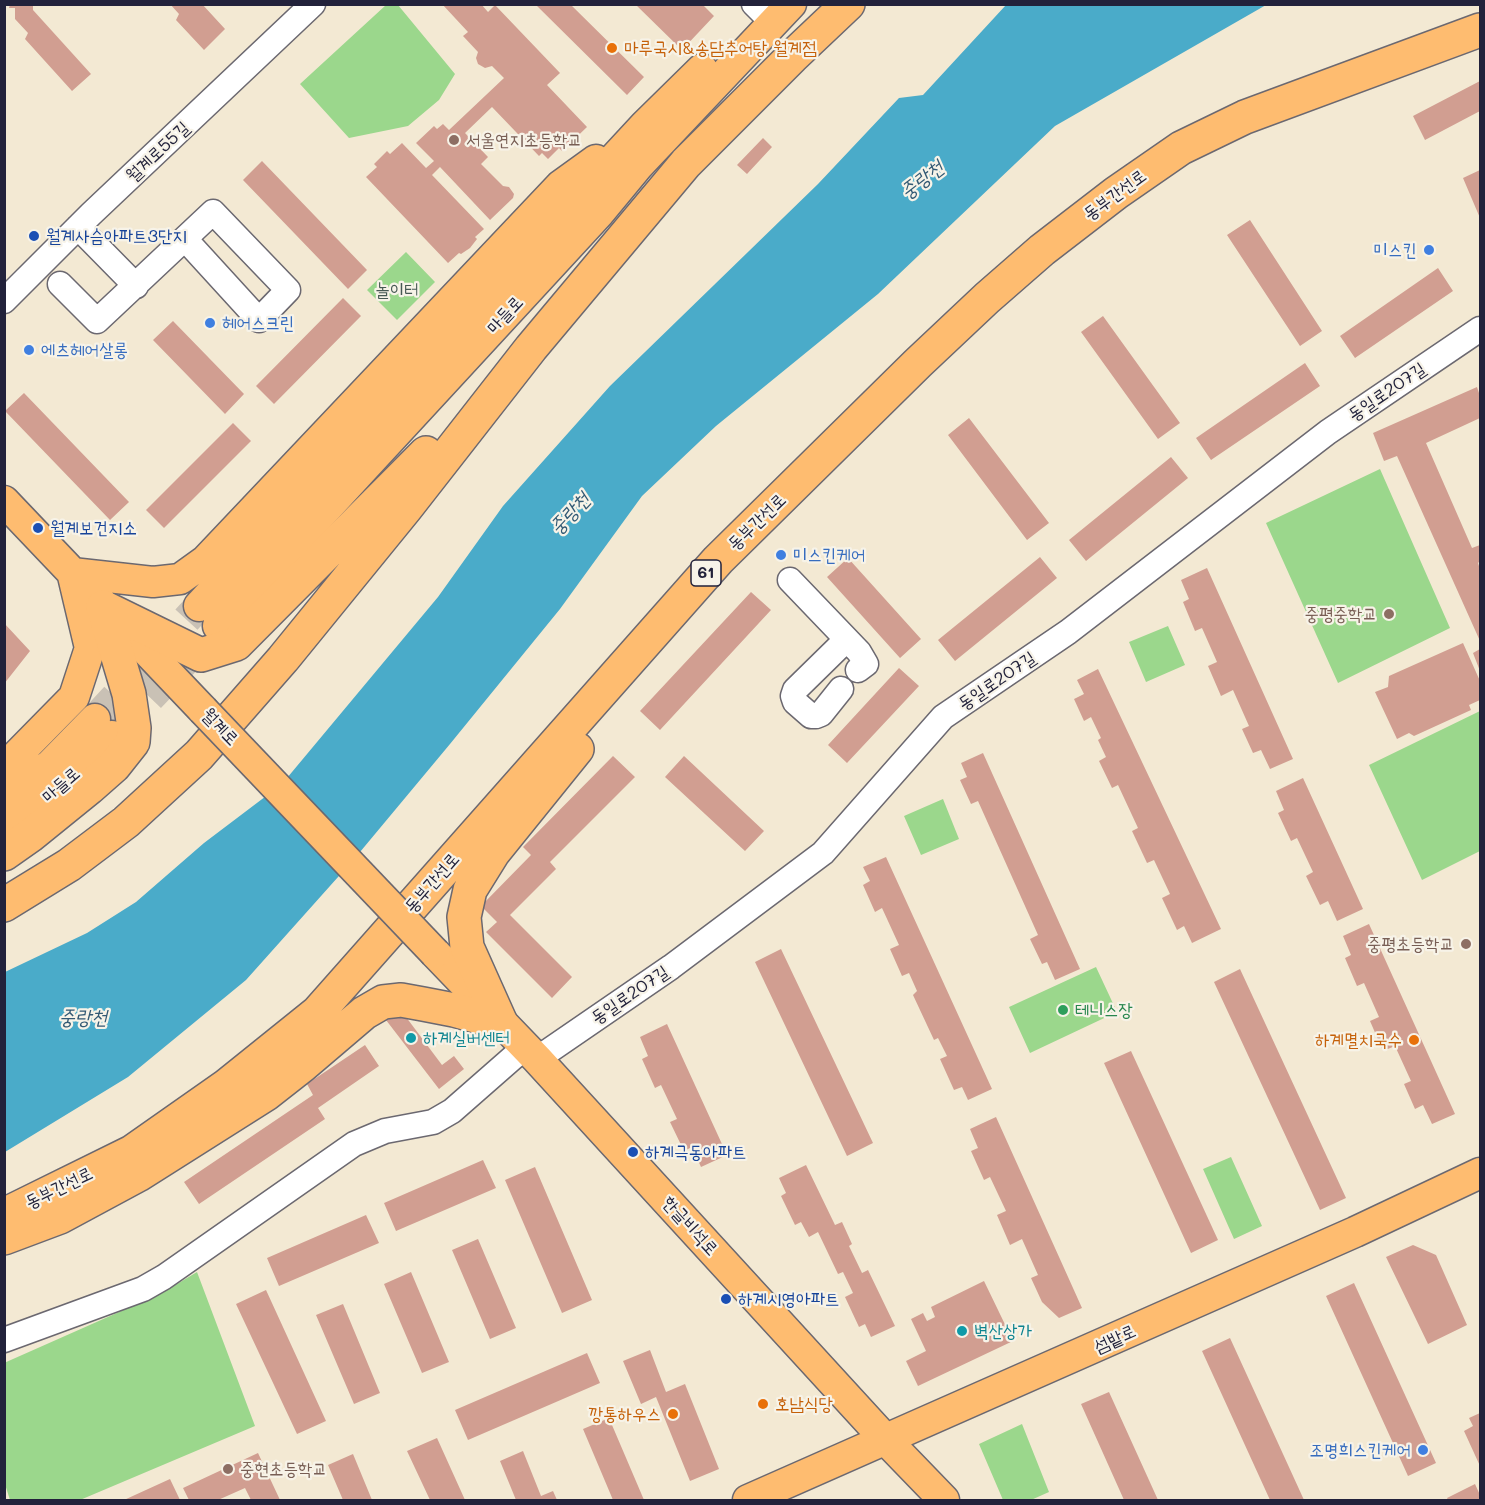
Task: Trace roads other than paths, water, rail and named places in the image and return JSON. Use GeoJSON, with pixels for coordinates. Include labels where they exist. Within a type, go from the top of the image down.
{"type":"FeatureCollection","features":[{"type":"Feature","properties":{"kind":"highway"},"geometry":{"type":"LineString","coordinates":[[4,905],[37,886],[96,845],[149,802],[199,755],[276,668],[406,508],[531,348],[686,163],[848,4]]}},
{"type":"Feature","properties":{"kind":"highway","name":"동부간선로"},"geometry":{"type":"LineString","coordinates":[[4,1215],[132,1152],[226,1086],[318,1012],[718,560],[987,298],[1042,250],[1116,193],[1181,148],[1245,117],[1480,30]]}},
{"type":"Feature","properties":{"kind":"highway"},"geometry":{"type":"LineString","coordinates":[[103,607],[201,655],[236,644],[531,348]]}},
{"type":"Feature","properties":{"kind":"highway"},"geometry":{"type":"LineString","coordinates":[[4,887],[38,867],[148,783],[192,741],[262,665],[372,535],[406,508]]}},
{"type":"Feature","properties":{"kind":"highway"},"geometry":{"type":"LineString","coordinates":[[501,1023],[467,947],[464,918],[470,890],[493,853],[681,618],[718,560]]}},
{"type":"Feature","properties":{"kind":"highway"},"geometry":{"type":"LineString","coordinates":[[4,854],[32,835],[89,788],[133,742],[134,728],[129,694],[103,607]]}},
{"type":"Feature","properties":{"kind":"highway"},"geometry":{"type":"LineString","coordinates":[[4,1238],[60,1217],[138,1175],[266,1094],[364,1013],[383,1002],[401,1000],[454,1010],[501,1023]]}},
{"type":"Feature","properties":{"kind":"main road","name":"마들로"},"geometry":{"type":"LineString","coordinates":[[769,9],[600,212],[209,616],[645,125],[769,9]]}},
{"type":"Feature","properties":{"kind":"main road"},"geometry":{"type":"LineString","coordinates":[[4,763],[15,757],[74,697],[90,648],[72,573],[153,582],[180,579],[205,561],[560,186],[645,125]]}},
{"type":"Feature","properties":{"kind":"main road","name":"월계로"},"geometry":{"type":"LineString","coordinates":[[4,501],[435,953]]}},
{"type":"Feature","properties":{"kind":"main road","name":"마들로"},"geometry":{"type":"LineString","coordinates":[[4,798],[104,728],[66,782],[42,802],[4,827]]}},
{"type":"Feature","properties":{"kind":"main road","name":"한글비석로"},"geometry":{"type":"LineString","coordinates":[[435,953],[531,1053],[886,1440],[944,1500]]}},
{"type":"Feature","properties":{"kind":"main road","name":"섬밭로"},"geometry":{"type":"LineString","coordinates":[[748,1500],[1355,1232],[1480,1173]]}},
{"type":"Feature","properties":{"kind":"street","name":"월계로55길"},"geometry":{"type":"LineString","coordinates":[[4,301],[78,227],[313,4]]}},
{"type":"Feature","properties":{"kind":"street"},"geometry":{"type":"LineString","coordinates":[[78,227],[136,286]]}},
{"type":"Feature","properties":{"kind":"street"},"geometry":{"type":"LineString","coordinates":[[60,284],[97,321],[185,239]]}},
{"type":"Feature","properties":{"kind":"street","name":"동일로207길"},"geometry":{"type":"LineString","coordinates":[[4,1340],[143,1288],[164,1277],[354,1143],[385,1131],[433,1122],[452,1111],[531,1053],[671,967],[823,853],[943,717],[1068,632],[1328,432],[1480,329]]}},
{"type":"Feature","properties":{"kind":"street"},"geometry":{"type":"LineString","coordinates":[[790,580],[859,652],[866,662],[858,670]]}},
{"type":"Feature","properties":{"kind":"street"},"geometry":{"type":"LineString","coordinates":[[841,689],[821,714],[816,716],[811,716],[795,702],[793,696],[795,690],[846,640]]}},
{"type":"Feature","properties":{"kind":"water","name":"중랑천"},"geometry":{"type":"Polygon","coordinates":[[[1006,5],[1266,5],[1055,126],[878,294],[716,426],[642,496],[560,609],[450,744],[355,858],[246,980],[128,1077],[5,1152],[5,972],[87,933],[136,902],[204,843],[282,784],[438,597],[503,506],[610,386],[818,184],[899,98],[923,95],[1006,5]]]}},
{"type":"Feature","properties":{"kind":"tunnel"},"geometry":{"type":"LineString","coordinates":[[95,719],[199,606]]}},
{"type":"Feature","properties":{"kind":"tunnel"},"geometry":{"type":"LineString","coordinates":[[119,730],[210,635]]}},
{"type":"Feature","properties":{"kind":"place","name":"마루국시&송담추어탕 월계점"},"geometry":{"type":"Point","coordinates":[612,48]}},
{"type":"Feature","properties":{"kind":"place","name":"서울연지초등학교"},"geometry":{"type":"Point","coordinates":[454,140]}},
{"type":"Feature","properties":{"kind":"place","name":"월계사슴아파트3단지"},"geometry":{"type":"Point","coordinates":[34,236]}},
{"type":"Feature","properties":{"kind":"place","name":"미스킨"},"geometry":{"type":"Point","coordinates":[1429,250]}},
{"type":"Feature","properties":{"kind":"place","name":"헤어스크린"},"geometry":{"type":"Point","coordinates":[210,323]}},
{"type":"Feature","properties":{"kind":"place","name":"에츠헤어살롱"},"geometry":{"type":"Point","coordinates":[29,350]}},
{"type":"Feature","properties":{"kind":"place","name":"월계보건지소"},"geometry":{"type":"Point","coordinates":[38,528]}},
{"type":"Feature","properties":{"kind":"place","name":"미스킨케어"},"geometry":{"type":"Point","coordinates":[781,555]}},
{"type":"Feature","properties":{"kind":"place","name":"중평중학교"},"geometry":{"type":"Point","coordinates":[1389,614]}},
{"type":"Feature","properties":{"kind":"place","name":"중평초등학교"},"geometry":{"type":"Point","coordinates":[1466,944]}},
{"type":"Feature","properties":{"kind":"place","name":"테니스장"},"geometry":{"type":"Point","coordinates":[1063,1010]}},
{"type":"Feature","properties":{"kind":"place","name":"하계실버센터"},"geometry":{"type":"Point","coordinates":[411,1038]}},
{"type":"Feature","properties":{"kind":"place","name":"하계멸치국수"},"geometry":{"type":"Point","coordinates":[1414,1040]}},
{"type":"Feature","properties":{"kind":"place","name":"하계극동아파트"},"geometry":{"type":"Point","coordinates":[633,1152]}},
{"type":"Feature","properties":{"kind":"place","name":"하계시영아파트"},"geometry":{"type":"Point","coordinates":[726,1299]}},
{"type":"Feature","properties":{"kind":"place","name":"벽산상가"},"geometry":{"type":"Point","coordinates":[962,1331]}},
{"type":"Feature","properties":{"kind":"place","name":"호남식당"},"geometry":{"type":"Point","coordinates":[763,1404]}},
{"type":"Feature","properties":{"kind":"place","name":"깡통하우스"},"geometry":{"type":"Point","coordinates":[673,1414]}},
{"type":"Feature","properties":{"kind":"place","name":"조명희스킨케어"},"geometry":{"type":"Point","coordinates":[1423,1450]}},
{"type":"Feature","properties":{"kind":"place","name":"중현초등학교"},"geometry":{"type":"Point","coordinates":[228,1469]}},
{"type":"Feature","properties":{"kind":"park label","name":"놀이터"},"geometry":{"type":"Point","coordinates":[397,290]}}]}
